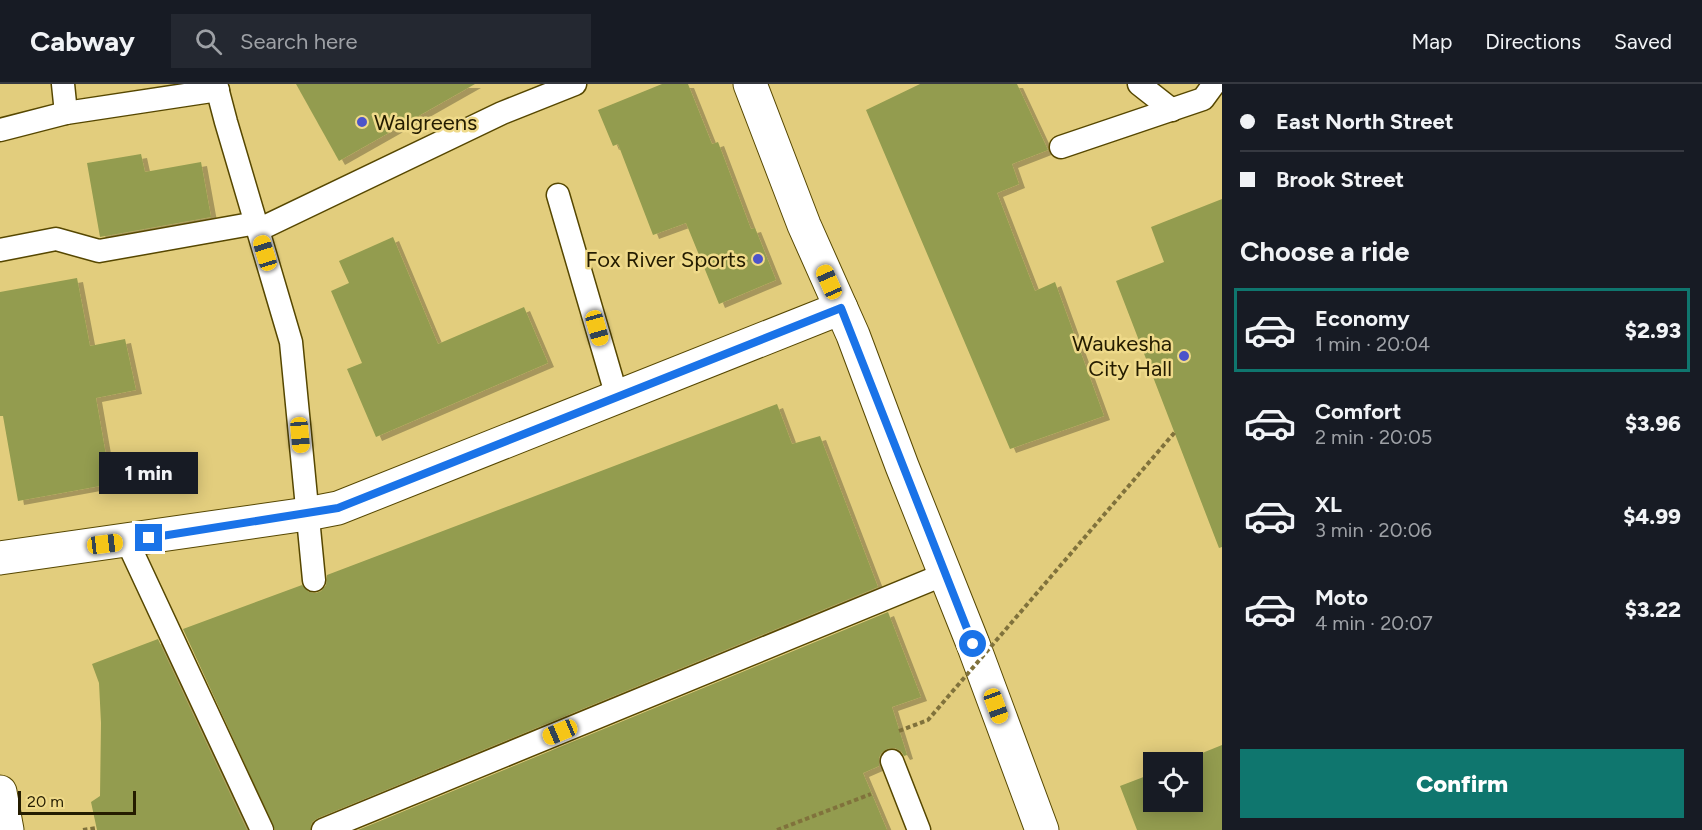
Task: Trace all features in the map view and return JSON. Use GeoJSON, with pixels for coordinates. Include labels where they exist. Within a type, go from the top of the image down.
{"type":"FeatureCollection","features":[{"type":"Feature","properties":{"kind":"street"},"geometry":{"type":"LineString","coordinates":[[750,84],[804,225],[841,308],[945,573],[1042,830]]}},
{"type":"Feature","properties":{"kind":"street"},"geometry":{"type":"LineString","coordinates":[[0,558],[338,508],[841,308]]}},
{"type":"Feature","properties":{"kind":"street"},"geometry":{"type":"LineString","coordinates":[[0,792],[7,830]]}},
{"type":"Feature","properties":{"kind":"lane"},"geometry":{"type":"LineString","coordinates":[[63,84],[66,113]]}},
{"type":"Feature","properties":{"kind":"lane"},"geometry":{"type":"LineString","coordinates":[[0,250],[56,239],[99,251],[257,227],[502,113],[575,84]]}},
{"type":"Feature","properties":{"kind":"lane"},"geometry":{"type":"LineString","coordinates":[[1139,84],[1172,110]]}},
{"type":"Feature","properties":{"kind":"lane"},"geometry":{"type":"LineString","coordinates":[[1061,147],[1203,99],[1214,84]]}},
{"type":"Feature","properties":{"kind":"lane"},"geometry":{"type":"LineString","coordinates":[[0,130],[66,113],[217,87],[291,342],[314,580]]}},
{"type":"Feature","properties":{"kind":"lane"},"geometry":{"type":"LineString","coordinates":[[558,195],[616,397]]}},
{"type":"Feature","properties":{"kind":"lane"},"geometry":{"type":"LineString","coordinates":[[127,541],[262,830]]}},
{"type":"Feature","properties":{"kind":"lane"},"geometry":{"type":"LineString","coordinates":[[323,830],[945,573]]}},
{"type":"Feature","properties":{"kind":"lane"},"geometry":{"type":"LineString","coordinates":[[892,761],[919,830]]}},
{"type":"Feature","properties":{"kind":"path"},"geometry":{"type":"LineString","coordinates":[[899,730],[928,720],[1175,432]]}},
{"type":"Feature","properties":{"kind":"path"},"geometry":{"type":"LineString","coordinates":[[777,830],[882,790]]}},
{"type":"Feature","properties":{"kind":"path"},"geometry":{"type":"LineString","coordinates":[[83,830],[96,828]]}},
{"type":"Feature","properties":{"kind":"building","name":"Walgreens"},"geometry":{"type":"Polygon","coordinates":[[[296,84],[475,84],[339,161],[296,84]]]}},
{"type":"Feature","properties":{"kind":"building"},"geometry":{"type":"Polygon","coordinates":[[[662,84],[688,84],[712,144],[718,142],[751,229],[755,228],[776,280],[719,304],[686,223],[653,235],[618,144],[613,146],[598,110],[662,84]]]}},
{"type":"Feature","properties":{"kind":"building"},"geometry":{"type":"Polygon","coordinates":[[[920,84],[1017,84],[1048,150],[1012,164],[1019,184],[997,193],[1035,291],[1055,282],[1104,416],[1010,449],[866,110],[920,84]]]}},
{"type":"Feature","properties":{"kind":"building"},"geometry":{"type":"Polygon","coordinates":[[[141,154],[145,172],[201,162],[211,217],[100,237],[87,163],[141,154]]]}},
{"type":"Feature","properties":{"kind":"building","name":"Waukesha City Hall"},"geometry":{"type":"Polygon","coordinates":[[[1222,199],[1222,547],[1219,548],[1116,281],[1164,262],[1151,227],[1222,199]]]}},
{"type":"Feature","properties":{"kind":"building"},"geometry":{"type":"Polygon","coordinates":[[[393,237],[438,344],[524,307],[548,363],[376,437],[347,369],[362,363],[331,291],[349,283],[339,261],[393,237]]]}},
{"type":"Feature","properties":{"kind":"building"},"geometry":{"type":"Polygon","coordinates":[[[77,278],[90,346],[125,339],[136,390],[96,398],[111,484],[18,501],[3,416],[0,416],[0,292],[77,278]]]}},
{"type":"Feature","properties":{"kind":"building"},"geometry":{"type":"Polygon","coordinates":[[[777,404],[792,444],[820,436],[878,587],[318,818],[312,822],[310,830],[275,830],[183,629],[302,585],[309,592],[316,593],[326,585],[327,575],[777,404]]]}},
{"type":"Feature","properties":{"kind":"building"},"geometry":{"type":"Polygon","coordinates":[[[888,612],[921,697],[892,707],[907,755],[904,756],[895,748],[887,749],[881,753],[879,766],[863,773],[887,830],[358,830],[888,612]]]}},
{"type":"Feature","properties":{"kind":"building"},"geometry":{"type":"Polygon","coordinates":[[[158,639],[247,830],[97,830],[91,802],[100,796],[101,723],[99,683],[92,664],[158,639]]]}},
{"type":"Feature","properties":{"kind":"building"},"geometry":{"type":"Polygon","coordinates":[[[1222,745],[1222,830],[1137,830],[1120,786],[1143,777],[1143,812],[1203,812],[1203,753],[1222,745]]]}},
{"type":"Feature","properties":{"kind":"place","name":"Walgreens"},"geometry":{"type":"Point","coordinates":[362,122]}},
{"type":"Feature","properties":{"kind":"place","name":"Fox River Sports"},"geometry":{"type":"Point","coordinates":[758,259]}},
{"type":"Feature","properties":{"kind":"place","name":"Waukesha City Hall"},"geometry":{"type":"Point","coordinates":[1184,356]}},
{"type":"Feature","properties":{"kind":"route"},"geometry":{"type":"LineString","coordinates":[[149,538],[338,508],[841,308],[973,644]]}}]}
